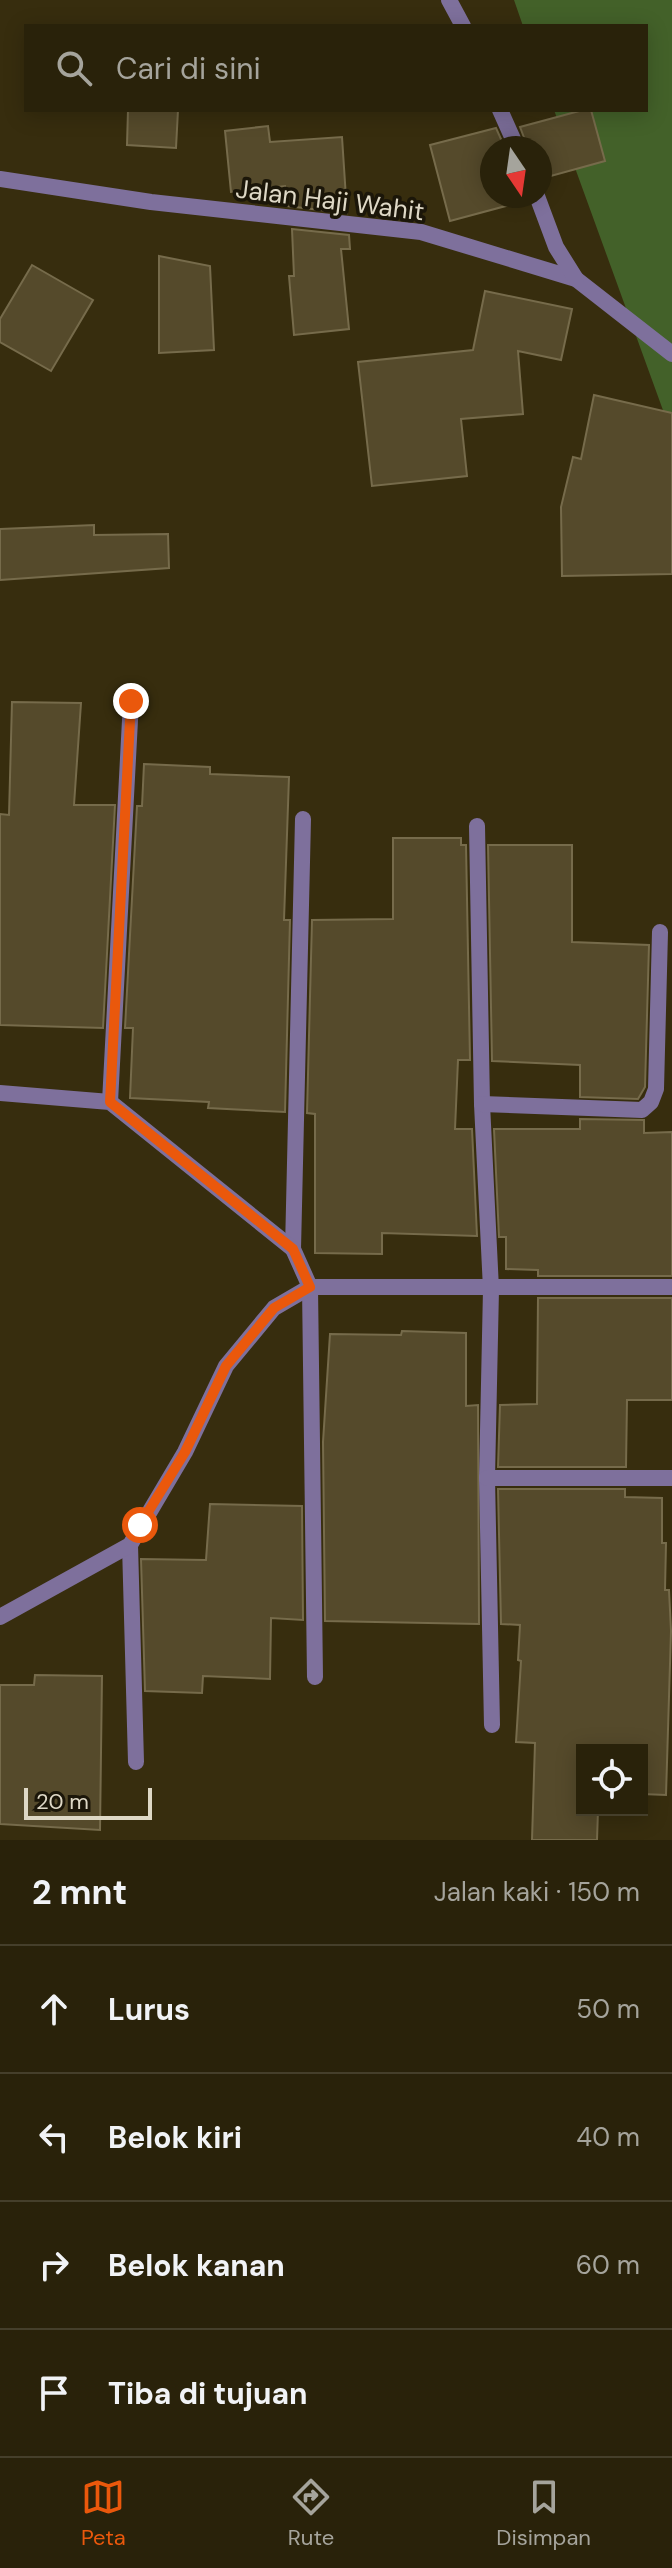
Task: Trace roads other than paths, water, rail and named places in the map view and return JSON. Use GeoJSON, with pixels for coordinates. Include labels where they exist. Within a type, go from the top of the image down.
{"type":"FeatureCollection","features":[{"type":"Feature","properties":{"kind":"street"},"geometry":{"type":"LineString","coordinates":[[449,0],[462,24]]}},
{"type":"Feature","properties":{"kind":"street"},"geometry":{"type":"LineString","coordinates":[[501,112],[512,136]]}},
{"type":"Feature","properties":{"kind":"street","name":"Jalan Haji Wahit"},"geometry":{"type":"LineString","coordinates":[[0,179],[164,204],[421,232],[576,279],[672,354]]}},
{"type":"Feature","properties":{"kind":"street"},"geometry":{"type":"LineString","coordinates":[[541,208],[556,247],[576,279]]}},
{"type":"Feature","properties":{"kind":"street"},"geometry":{"type":"LineString","coordinates":[[110,1102],[131,701]]}},
{"type":"Feature","properties":{"kind":"street"},"geometry":{"type":"LineString","coordinates":[[303,819],[293,1249],[310,1287],[315,1677]]}},
{"type":"Feature","properties":{"kind":"street"},"geometry":{"type":"LineString","coordinates":[[477,826],[482,1104],[491,1289],[487,1478],[492,1725]]}},
{"type":"Feature","properties":{"kind":"street"},"geometry":{"type":"LineString","coordinates":[[482,1104],[642,1110],[651,1102],[656,1089],[660,932]]}},
{"type":"Feature","properties":{"kind":"street"},"geometry":{"type":"LineString","coordinates":[[0,1093],[110,1102],[293,1249]]}},
{"type":"Feature","properties":{"kind":"street"},"geometry":{"type":"LineString","coordinates":[[0,1617],[130,1545],[185,1452],[226,1366],[274,1308],[310,1287],[672,1287]]}},
{"type":"Feature","properties":{"kind":"street"},"geometry":{"type":"LineString","coordinates":[[487,1478],[672,1478]]}},
{"type":"Feature","properties":{"kind":"street"},"geometry":{"type":"LineString","coordinates":[[130,1545],[136,1762]]}}]}
